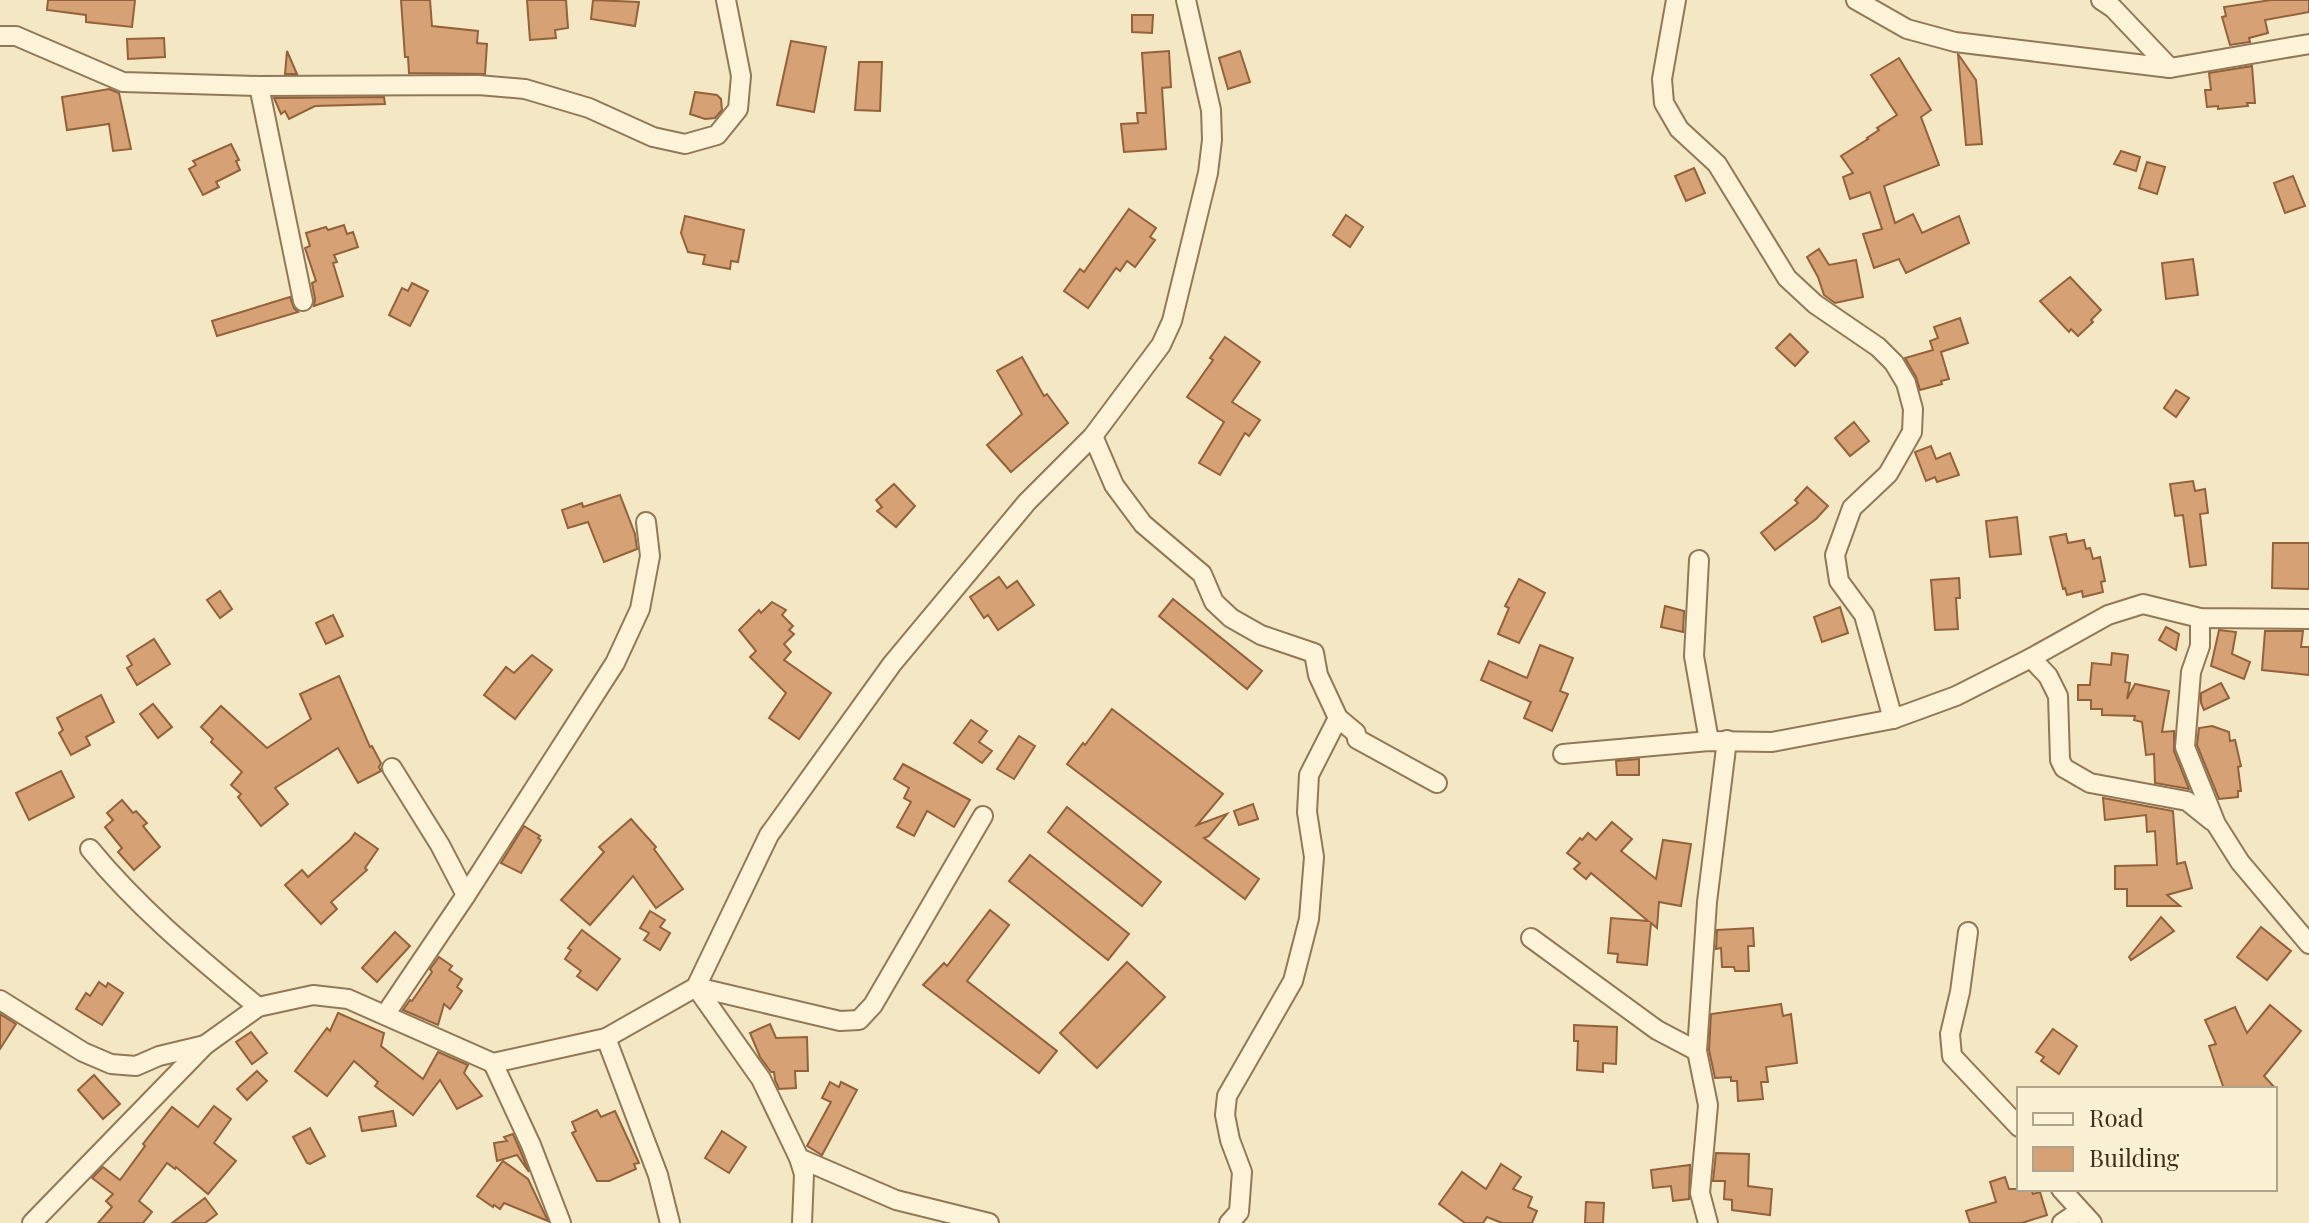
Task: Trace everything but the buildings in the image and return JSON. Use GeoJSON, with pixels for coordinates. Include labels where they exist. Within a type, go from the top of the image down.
{"type":"FeatureCollection","features":[{"type":"Feature","properties":{"kind":"street"},"geometry":{"type":"LineString","coordinates":[[0,36],[16,36],[123,82],[259,86],[478,85],[525,89],[589,108],[653,137],[685,144],[717,135],[738,109],[741,76],[726,0]]}},
{"type":"Feature","properties":{"kind":"street"},"geometry":{"type":"LineString","coordinates":[[42,1220],[205,1045],[258,1007],[313,995],[348,999],[493,1063],[606,1038],[696,987],[769,835],[874,688],[1027,502],[1093,436],[1161,345],[1172,321],[1208,173],[1212,140],[1211,110],[1186,0]]}},
{"type":"Feature","properties":{"kind":"street"},"geometry":{"type":"LineString","coordinates":[[1676,0],[1662,79],[1664,103],[1679,129],[1717,164],[1787,278],[1815,304],[1878,347],[1894,363],[1906,383],[1913,409],[1912,432],[1888,474],[1852,508],[1835,555],[1839,581],[1864,615],[1893,719]]}},
{"type":"Feature","properties":{"kind":"street"},"geometry":{"type":"LineString","coordinates":[[1856,0],[1907,29],[1955,42],[2170,68],[2309,44]]}},
{"type":"Feature","properties":{"kind":"street"},"geometry":{"type":"LineString","coordinates":[[2101,0],[2113,8],[2170,68]]}},
{"type":"Feature","properties":{"kind":"street"},"geometry":{"type":"LineString","coordinates":[[259,86],[303,301]]}},
{"type":"Feature","properties":{"kind":"street"},"geometry":{"type":"LineString","coordinates":[[1093,436],[1114,485],[1143,524],[1202,574],[1214,602],[1231,618],[1261,635],[1314,653],[1318,675],[1338,718],[1356,733],[1357,739],[1437,783]]}},
{"type":"Feature","properties":{"kind":"street"},"geometry":{"type":"LineString","coordinates":[[385,1015],[615,663],[640,609],[650,556],[646,522]]}},
{"type":"Feature","properties":{"kind":"street"},"geometry":{"type":"LineString","coordinates":[[1699,560],[1694,656],[1718,740],[1697,1051],[1708,1105],[1700,1193],[1708,1223]]}},
{"type":"Feature","properties":{"kind":"street"},"geometry":{"type":"LineString","coordinates":[[1563,754],[1718,740],[1772,742],[1893,719],[1956,696],[2108,615],[2143,604],[2200,618],[2309,619]]}},
{"type":"Feature","properties":{"kind":"street"},"geometry":{"type":"LineString","coordinates":[[2200,618],[2200,646],[2191,672],[2185,747],[2216,824],[2240,862],[2309,944]]}},
{"type":"Feature","properties":{"kind":"street"},"geometry":{"type":"LineString","coordinates":[[2031,658],[2048,676],[2058,696],[2060,760],[2064,768],[2090,783],[2187,801],[2216,824]]}},
{"type":"Feature","properties":{"kind":"street"},"geometry":{"type":"LineString","coordinates":[[1229,1223],[1239,1212],[1242,1172],[1225,1115],[1227,1096],[1293,981],[1309,919],[1313,873],[1314,857],[1307,812],[1309,775],[1338,718]]}},
{"type":"Feature","properties":{"kind":"street"},"geometry":{"type":"LineString","coordinates":[[392,768],[440,845],[466,895]]}},
{"type":"Feature","properties":{"kind":"street"},"geometry":{"type":"LineString","coordinates":[[696,987],[840,1021],[859,1020],[873,1005],[983,816]]}},
{"type":"Feature","properties":{"kind":"street"},"geometry":{"type":"LineString","coordinates":[[90,849],[115,880],[169,933],[258,1007]]}},
{"type":"Feature","properties":{"kind":"street"},"geometry":{"type":"LineString","coordinates":[[1968,932],[1960,992],[1950,1034],[1952,1056],[2017,1125]]}},
{"type":"Feature","properties":{"kind":"street"},"geometry":{"type":"LineString","coordinates":[[1531,938],[1657,1030],[1697,1051]]}},
{"type":"Feature","properties":{"kind":"street"},"geometry":{"type":"LineString","coordinates":[[696,987],[761,1079],[799,1158],[804,1174],[802,1223]]}},
{"type":"Feature","properties":{"kind":"street"},"geometry":{"type":"LineString","coordinates":[[0,1000],[83,1052],[111,1064],[136,1066],[159,1056],[205,1045]]}},
{"type":"Feature","properties":{"kind":"street"},"geometry":{"type":"LineString","coordinates":[[606,1038],[658,1175],[670,1223]]}},
{"type":"Feature","properties":{"kind":"street"},"geometry":{"type":"LineString","coordinates":[[493,1063],[531,1145],[561,1223]]}},
{"type":"Feature","properties":{"kind":"street"},"geometry":{"type":"LineString","coordinates":[[799,1158],[896,1200],[989,1223]]}},
{"type":"Feature","properties":{"kind":"street"},"geometry":{"type":"LineString","coordinates":[[2062,1223],[2086,1217],[2063,1191]]}}]}
